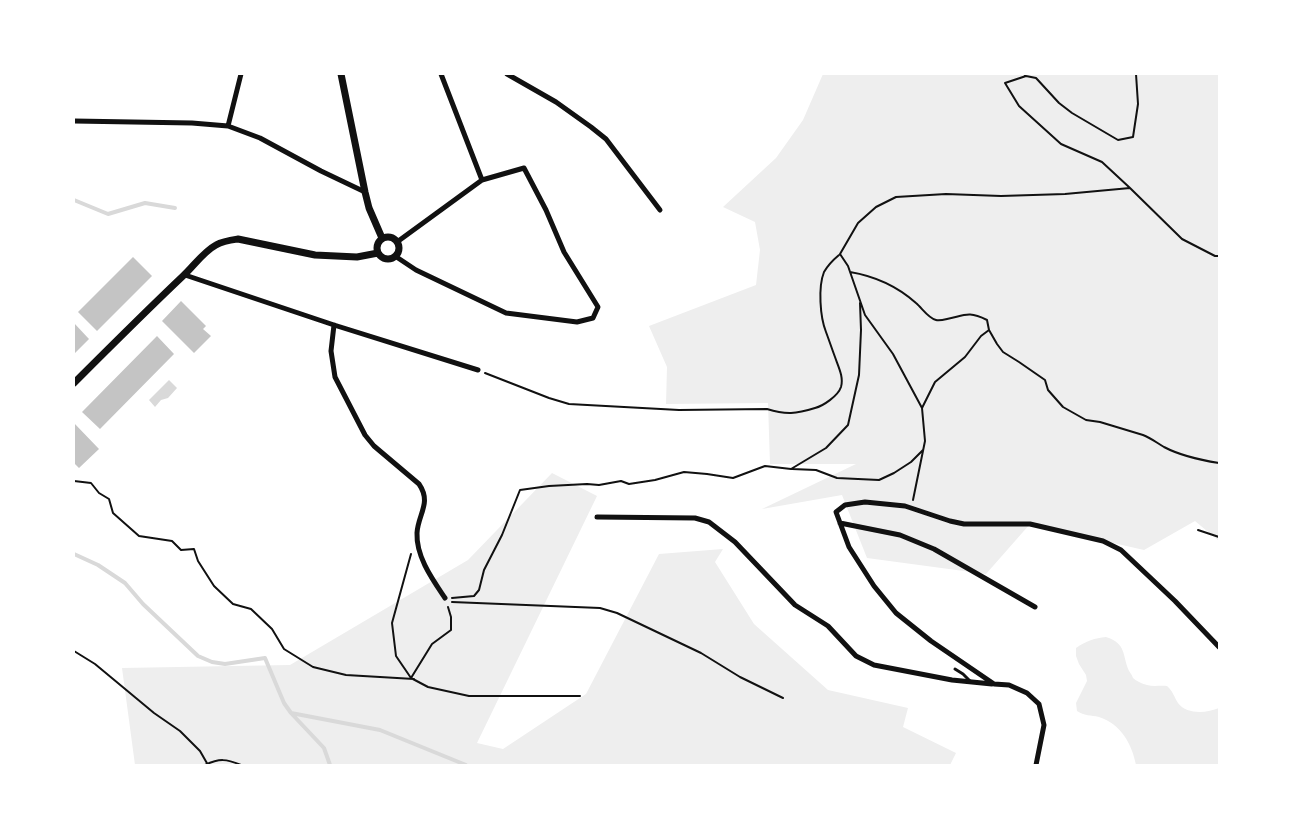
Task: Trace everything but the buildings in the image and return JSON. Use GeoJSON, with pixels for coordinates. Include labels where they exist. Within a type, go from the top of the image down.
{"type":"FeatureCollection","features":[{"type":"Feature","properties":{"kind":"street"},"geometry":{"type":"LineString","coordinates":[[228,126],[241,74]]}},
{"type":"Feature","properties":{"kind":"street"},"geometry":{"type":"LineString","coordinates":[[341,74],[365,192],[369,208],[382,238]]}},
{"type":"Feature","properties":{"kind":"street"},"geometry":{"type":"LineString","coordinates":[[442,74],[482,180]]}},
{"type":"Feature","properties":{"kind":"street"},"geometry":{"type":"LineString","coordinates":[[507,74],[556,102],[606,139],[660,210]]}},
{"type":"Feature","properties":{"kind":"street"},"geometry":{"type":"LineString","coordinates":[[74,121],[192,123],[228,126],[260,138],[365,192]]}},
{"type":"Feature","properties":{"kind":"street"},"geometry":{"type":"LineString","coordinates":[[395,256],[416,270],[506,313],[577,322],[593,318],[598,307],[564,252],[546,210],[524,168],[482,180],[397,242]]}},
{"type":"Feature","properties":{"kind":"street"},"geometry":{"type":"LineString","coordinates":[[74,383],[185,275],[207,251],[217,244],[238,239],[315,255],[357,257],[378,253],[387,259],[395,256],[399,250],[397,242],[394,238],[382,238],[377,245],[378,253]]}},
{"type":"Feature","properties":{"kind":"street"},"geometry":{"type":"LineString","coordinates":[[185,275],[334,325],[478,370]]}},
{"type":"Feature","properties":{"kind":"street"},"geometry":{"type":"LineString","coordinates":[[334,325],[331,351],[335,377],[365,435],[374,446],[419,484],[423,490],[425,504],[417,532],[419,547],[430,575],[445,598]]}},
{"type":"Feature","properties":{"kind":"street"},"geometry":{"type":"LineString","coordinates":[[994,684],[931,641],[896,613],[874,586],[849,547],[836,512],[845,505],[865,502],[905,506],[964,524],[1030,524],[1102,541],[1121,550],[1175,601],[1219,647]]}},
{"type":"Feature","properties":{"kind":"street"},"geometry":{"type":"LineString","coordinates":[[597,517],[695,518],[709,522],[735,542],[795,605],[828,626],[856,656],[874,665],[952,680],[1009,685],[1027,693],[1039,704],[1044,724],[1036,765]]}},
{"type":"Feature","properties":{"kind":"street"},"geometry":{"type":"LineString","coordinates":[[840,523],[900,535],[934,549],[1035,608]]}},
{"type":"Feature","properties":{"kind":"lane"},"geometry":{"type":"LineString","coordinates":[[955,669],[971,682]]}},
{"type":"Feature","properties":{"kind":"path"},"geometry":{"type":"LineString","coordinates":[[1136,74],[1138,104],[1133,137],[1118,140],[1072,113],[1036,78],[1025,75],[1005,83],[1019,106],[1061,144],[1102,162],[1182,239],[1215,256],[1219,256]]}},
{"type":"Feature","properties":{"kind":"path"},"geometry":{"type":"LineString","coordinates":[[478,370],[569,404],[679,410],[766,410],[792,414],[821,406],[833,398],[841,387],[841,372],[825,330],[820,306],[824,273],[831,262],[840,254],[858,223],[876,207],[896,197],[946,194],[1001,196],[1065,194],[1130,188]]}},
{"type":"Feature","properties":{"kind":"path"},"geometry":{"type":"LineString","coordinates":[[840,254],[848,266],[865,315],[893,354],[922,408],[925,440],[911,509]]}},
{"type":"Feature","properties":{"kind":"path"},"geometry":{"type":"LineString","coordinates":[[850,272],[863,274],[892,287],[914,301],[930,318],[938,321],[967,313],[987,320],[989,330],[996,344],[1003,352],[1045,380],[1048,390],[1063,407],[1086,420],[1100,422],[1124,431],[1143,435],[1165,448],[1196,459],[1219,463]]}},
{"type":"Feature","properties":{"kind":"path"},"geometry":{"type":"LineString","coordinates":[[791,468],[826,448],[848,425],[859,375],[860,300]]}},
{"type":"Feature","properties":{"kind":"path"},"geometry":{"type":"LineString","coordinates":[[922,408],[935,382],[965,357],[981,336],[989,330]]}},
{"type":"Feature","properties":{"kind":"path"},"geometry":{"type":"LineString","coordinates":[[445,598],[474,596],[479,590],[484,570],[502,535],[520,490],[549,486],[599,485],[620,480],[629,484],[656,480],[684,472],[733,478],[765,466],[816,470],[837,478],[879,480],[905,466],[923,450]]}},
{"type":"Feature","properties":{"kind":"path"},"geometry":{"type":"LineString","coordinates":[[74,481],[91,483],[99,493],[110,499],[113,513],[139,536],[172,541],[181,550],[194,549],[198,561],[214,586],[233,604],[251,610],[272,630],[284,649],[313,667],[346,675],[412,679],[428,687],[469,696],[580,696]]}},
{"type":"Feature","properties":{"kind":"path"},"geometry":{"type":"LineString","coordinates":[[1198,530],[1219,537]]}},
{"type":"Feature","properties":{"kind":"path"},"geometry":{"type":"LineString","coordinates":[[412,549],[392,623],[396,656],[412,679]]}},
{"type":"Feature","properties":{"kind":"path"},"geometry":{"type":"LineString","coordinates":[[412,679],[432,644],[451,630],[451,616],[445,598]]}},
{"type":"Feature","properties":{"kind":"path"},"geometry":{"type":"LineString","coordinates":[[445,598],[452,602],[600,608],[617,613],[701,653],[740,677],[783,698]]}},
{"type":"Feature","properties":{"kind":"path"},"geometry":{"type":"LineString","coordinates":[[74,651],[95,664],[154,713],[180,731],[200,751],[207,765],[219,759],[241,765]]}},
{"type":"Feature","properties":{"kind":"shaded area"},"geometry":{"type":"Polygon","coordinates":[[[823,74],[1219,74],[1219,541],[1195,521],[1144,550],[1030,524],[986,574],[867,558],[842,495],[762,509],[856,464],[770,464],[768,403],[666,404],[667,367],[649,326],[756,285],[760,250],[755,222],[723,207],[776,158],[803,120],[823,74]]]}},
{"type":"Feature","properties":{"kind":"shaded area"},"geometry":{"type":"Polygon","coordinates":[[[169,380],[177,388],[168,398],[161,400],[155,407],[149,400],[169,380]]]}},
{"type":"Feature","properties":{"kind":"shaded area"},"geometry":{"type":"Polygon","coordinates":[[[552,473],[597,496],[477,743],[503,749],[586,694],[659,554],[723,549],[715,562],[754,624],[828,690],[908,708],[903,727],[956,753],[950,765],[135,765],[122,668],[290,665],[468,560],[552,473]]]}},
{"type":"Feature","properties":{"kind":"shaded area"},"geometry":{"type":"Polygon","coordinates":[[[1106,637],[1121,647],[1129,671],[1136,680],[1150,686],[1167,686],[1178,703],[1187,710],[1203,712],[1219,708],[1219,765],[1136,765],[1128,742],[1114,724],[1099,717],[1082,714],[1077,711],[1076,703],[1087,681],[1086,675],[1076,656],[1076,648],[1091,640],[1106,637]]]}},
{"type":"Feature","properties":{"kind":"waterway"},"geometry":{"type":"LineString","coordinates":[[74,200],[108,214],[145,203],[175,208]]}},
{"type":"Feature","properties":{"kind":"waterway"},"geometry":{"type":"LineString","coordinates":[[74,554],[98,565],[125,583],[143,604],[198,656],[212,662],[225,664],[265,658],[284,703],[324,748],[330,765]]}},
{"type":"Feature","properties":{"kind":"waterway"},"geometry":{"type":"LineString","coordinates":[[291,713],[380,730],[466,765]]}}]}
